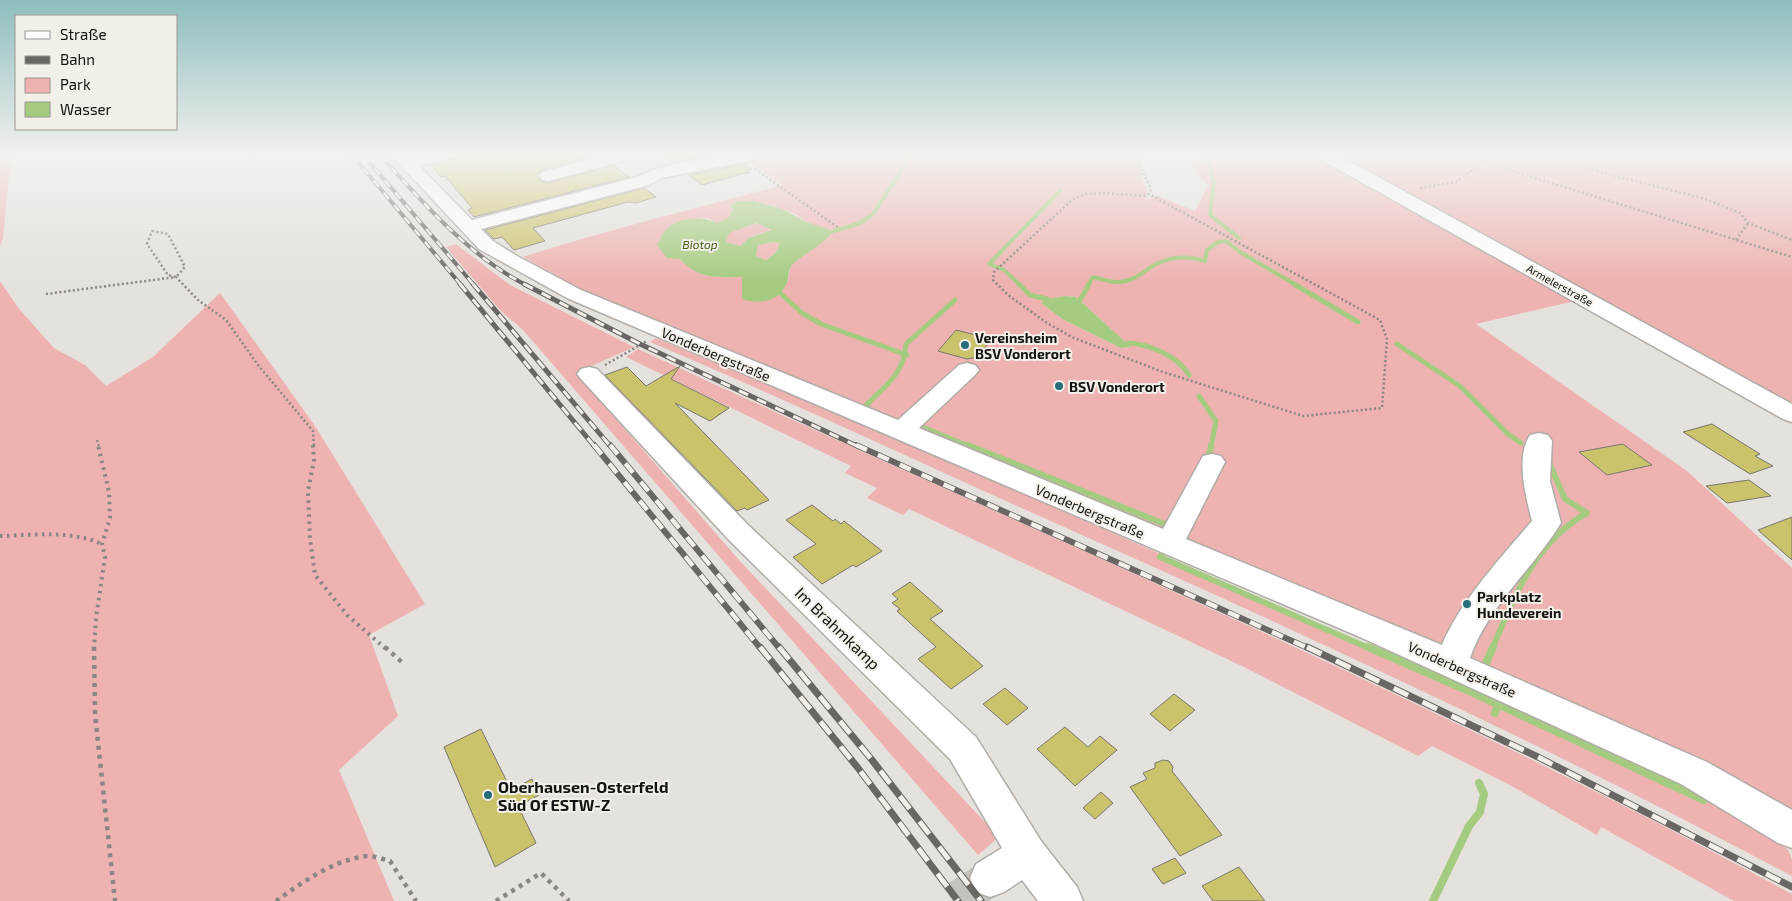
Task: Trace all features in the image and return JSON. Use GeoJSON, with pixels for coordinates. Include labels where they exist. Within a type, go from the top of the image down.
{"type":"FeatureCollection","features":[{"type":"Feature","properties":{"kind":"street","name":"Vonderbergstraße"},"geometry":{"type":"LineString","coordinates":[[440,198],[486,245],[574,294],[1451,664],[1694,773],[1792,830]]}},
{"type":"Feature","properties":{"kind":"street"},"geometry":{"type":"LineString","coordinates":[[467,227],[578,198]]}},
{"type":"Feature","properties":{"kind":"street","name":"Armelerstraße"},"geometry":{"type":"LineString","coordinates":[[1404,198],[1792,414]]}},
{"type":"Feature","properties":{"kind":"street"},"geometry":{"type":"LineString","coordinates":[[901,431],[967,370]]}},
{"type":"Feature","properties":{"kind":"street","name":"Im Brahmkamp"},"geometry":{"type":"LineString","coordinates":[[589,374],[738,532],[963,748],[1028,854],[1063,901]]}},
{"type":"Feature","properties":{"kind":"street"},"geometry":{"type":"LineString","coordinates":[[1451,664],[1463,633],[1512,566],[1547,523],[1536,481],[1539,441]]}},
{"type":"Feature","properties":{"kind":"street"},"geometry":{"type":"LineString","coordinates":[[1169,544],[1212,462]]}},
{"type":"Feature","properties":{"kind":"street"},"geometry":{"type":"LineString","coordinates":[[990,878],[1028,854]]}},
{"type":"Feature","properties":{"kind":"path"},"geometry":{"type":"LineString","coordinates":[[800,198],[839,228]]}},
{"type":"Feature","properties":{"kind":"path"},"geometry":{"type":"LineString","coordinates":[[1075,198],[994,272],[993,280],[1008,295],[1048,323],[1074,338],[1163,372],[1302,416],[1382,408],[1387,339],[1380,320],[1257,251],[1157,198]]}},
{"type":"Feature","properties":{"kind":"path"},"geometry":{"type":"LineString","coordinates":[[1600,198],[1792,257]]}},
{"type":"Feature","properties":{"kind":"path"},"geometry":{"type":"LineString","coordinates":[[1702,198],[1740,212],[1748,223],[1792,240]]}},
{"type":"Feature","properties":{"kind":"path"},"geometry":{"type":"LineString","coordinates":[[1736,240],[1748,223]]}},
{"type":"Feature","properties":{"kind":"path"},"geometry":{"type":"LineString","coordinates":[[46,294],[176,277],[185,266],[168,234],[152,231],[147,244],[168,276],[176,277],[198,300],[226,320],[258,366],[313,431],[314,460],[308,492],[315,575],[347,615],[404,664]]}},
{"type":"Feature","properties":{"kind":"path"},"geometry":{"type":"LineString","coordinates":[[589,374],[629,353]]}},
{"type":"Feature","properties":{"kind":"path"},"geometry":{"type":"LineString","coordinates":[[97,440],[109,492],[110,518],[102,544],[105,556],[96,618],[93,670],[95,714],[115,901]]}},
{"type":"Feature","properties":{"kind":"path"},"geometry":{"type":"LineString","coordinates":[[0,536],[77,537],[92,539],[102,544]]}},
{"type":"Feature","properties":{"kind":"path"},"geometry":{"type":"LineString","coordinates":[[276,901],[326,868],[369,856],[390,861],[416,901]]}},
{"type":"Feature","properties":{"kind":"path"},"geometry":{"type":"LineString","coordinates":[[496,901],[541,873],[569,901]]}},
{"type":"Feature","properties":{"kind":"green space"},"geometry":{"type":"Polygon","coordinates":[[[0,198],[7,198],[3,238],[0,246],[0,198]]]}},
{"type":"Feature","properties":{"kind":"green space"},"geometry":{"type":"Polygon","coordinates":[[[733,198],[1146,198],[1146,200],[1163,198],[1195,211],[1202,198],[1398,198],[1579,300],[1476,324],[1687,471],[1792,568],[1792,812],[581,289],[523,257],[619,228],[733,198]],[[754,201],[733,210],[728,218],[717,223],[708,218],[685,220],[680,259],[694,271],[709,276],[743,277],[742,299],[788,281],[806,222],[788,211],[754,201]],[[1065,296],[1047,299],[1041,303],[1064,320],[1121,348],[1131,347],[1076,297],[1065,296]]]}},
{"type":"Feature","properties":{"kind":"green space"},"geometry":{"type":"Polygon","coordinates":[[[1408,198],[1792,198],[1792,410],[1408,198]]]}},
{"type":"Feature","properties":{"kind":"green space"},"geometry":{"type":"Polygon","coordinates":[[[758,223],[773,229],[748,238],[741,247],[725,242],[728,233],[758,223]]]}},
{"type":"Feature","properties":{"kind":"green space"},"geometry":{"type":"Polygon","coordinates":[[[774,242],[780,244],[775,253],[766,260],[756,256],[758,245],[774,242]]]}},
{"type":"Feature","properties":{"kind":"green space"},"geometry":{"type":"Polygon","coordinates":[[[456,244],[510,285],[634,347],[576,373],[739,560],[999,837],[978,855],[523,330],[500,310],[446,247],[456,244]]]}},
{"type":"Feature","properties":{"kind":"green space"},"geometry":{"type":"Polygon","coordinates":[[[0,281],[19,309],[54,348],[85,365],[106,386],[153,357],[220,293],[315,426],[425,604],[369,635],[398,716],[339,770],[394,901],[0,901],[0,281]]]}},
{"type":"Feature","properties":{"kind":"green space"},"geometry":{"type":"Polygon","coordinates":[[[656,338],[912,444],[1632,763],[1739,815],[1774,838],[1788,850],[1792,860],[1792,876],[1603,779],[1412,686],[1123,553],[650,342],[656,338]]]}},
{"type":"Feature","properties":{"kind":"green space"},"geometry":{"type":"Polygon","coordinates":[[[638,349],[1220,612],[1508,748],[1792,894],[1792,901],[1734,901],[1601,827],[1597,835],[1510,785],[1432,746],[1418,756],[1244,667],[909,509],[903,515],[867,498],[877,488],[845,473],[851,466],[626,357],[638,349]]]}},
{"type":"Feature","properties":{"kind":"water","name":"Biotop"},"geometry":{"type":"Polygon","coordinates":[[[739,201],[754,201],[783,209],[806,222],[834,231],[793,264],[781,293],[770,300],[749,301],[742,299],[742,277],[716,277],[694,271],[680,259],[667,258],[657,245],[666,229],[673,224],[692,219],[706,219],[717,223],[728,218],[733,210],[730,205],[739,201]],[[757,223],[729,233],[726,242],[741,246],[748,238],[772,230],[757,223]],[[774,242],[758,245],[756,256],[766,260],[775,253],[780,244],[774,242]]]}},
{"type":"Feature","properties":{"kind":"water"},"geometry":{"type":"Polygon","coordinates":[[[1065,296],[1076,297],[1131,347],[1121,348],[1064,320],[1041,303],[1047,299],[1065,296]]]}},
{"type":"Feature","properties":{"kind":"building"},"geometry":{"type":"Polygon","coordinates":[[[464,198],[547,198],[474,217],[468,210],[472,208],[464,198]]]}},
{"type":"Feature","properties":{"kind":"building"},"geometry":{"type":"Polygon","coordinates":[[[606,198],[653,198],[636,203],[628,202],[533,228],[545,241],[514,250],[502,237],[494,239],[485,230],[606,198]]]}},
{"type":"Feature","properties":{"kind":"building","name":"Vereinsheim BSV Vonderort"},"geometry":{"type":"Polygon","coordinates":[[[956,330],[992,339],[977,357],[967,359],[938,351],[956,330]]]}},
{"type":"Feature","properties":{"kind":"building"},"geometry":{"type":"Polygon","coordinates":[[[680,366],[671,379],[729,408],[710,421],[675,403],[769,500],[747,510],[745,508],[737,511],[605,375],[627,367],[646,386],[680,366]]]}},
{"type":"Feature","properties":{"kind":"building"},"geometry":{"type":"Polygon","coordinates":[[[1712,424],[1760,454],[1755,456],[1773,466],[1750,474],[1683,432],[1712,424]]]}},
{"type":"Feature","properties":{"kind":"building"},"geometry":{"type":"Polygon","coordinates":[[[1623,444],[1652,465],[1607,475],[1579,452],[1623,444]]]}},
{"type":"Feature","properties":{"kind":"building"},"geometry":{"type":"Polygon","coordinates":[[[1749,480],[1771,496],[1727,503],[1706,486],[1749,480]]]}},
{"type":"Feature","properties":{"kind":"building"},"geometry":{"type":"Polygon","coordinates":[[[812,505],[833,521],[835,519],[841,524],[844,521],[882,551],[856,567],[853,565],[822,584],[793,557],[816,544],[786,520],[812,505]]]}},
{"type":"Feature","properties":{"kind":"building"},"geometry":{"type":"Polygon","coordinates":[[[1792,517],[1792,560],[1758,530],[1792,517]]]}},
{"type":"Feature","properties":{"kind":"building"},"geometry":{"type":"Polygon","coordinates":[[[910,582],[943,611],[930,619],[983,666],[951,689],[918,659],[936,647],[897,611],[900,609],[892,603],[898,599],[892,594],[910,582]]]}},
{"type":"Feature","properties":{"kind":"building"},"geometry":{"type":"Polygon","coordinates":[[[1005,688],[1028,708],[1007,725],[983,704],[1005,688]]]}},
{"type":"Feature","properties":{"kind":"building"},"geometry":{"type":"Polygon","coordinates":[[[1174,694],[1195,710],[1170,731],[1150,714],[1174,694]]]}},
{"type":"Feature","properties":{"kind":"building"},"geometry":{"type":"Polygon","coordinates":[[[1065,727],[1088,747],[1100,736],[1117,750],[1075,786],[1037,749],[1065,727]]]}},
{"type":"Feature","properties":{"kind":"building","name":"Oberhausen-Osterfeld Süd Of ESTW-Z"},"geometry":{"type":"Polygon","coordinates":[[[481,729],[511,790],[532,779],[539,795],[518,806],[536,843],[495,867],[444,747],[481,729]]]}},
{"type":"Feature","properties":{"kind":"building"},"geometry":{"type":"Polygon","coordinates":[[[1163,760],[1169,761],[1173,767],[1172,771],[1222,835],[1180,856],[1130,787],[1147,779],[1143,773],[1155,768],[1155,763],[1163,760]]]}},
{"type":"Feature","properties":{"kind":"building"},"geometry":{"type":"Polygon","coordinates":[[[1101,792],[1113,803],[1095,819],[1083,808],[1101,792]]]}},
{"type":"Feature","properties":{"kind":"building"},"geometry":{"type":"Polygon","coordinates":[[[1175,858],[1186,873],[1163,884],[1152,869],[1175,858]]]}},
{"type":"Feature","properties":{"kind":"building"},"geometry":{"type":"Polygon","coordinates":[[[1239,867],[1265,901],[1213,901],[1202,886],[1239,867]]]}},
{"type":"Feature","properties":{"kind":"waterway"},"geometry":{"type":"LineString","coordinates":[[834,231],[860,223],[873,214],[883,198]]}},
{"type":"Feature","properties":{"kind":"waterway"},"geometry":{"type":"LineString","coordinates":[[1020,285],[1004,270],[989,264],[1053,198]]}},
{"type":"Feature","properties":{"kind":"waterway"},"geometry":{"type":"LineString","coordinates":[[1212,198],[1210,215],[1239,238]]}},
{"type":"Feature","properties":{"kind":"waterway"},"geometry":{"type":"LineString","coordinates":[[1088,285],[1093,277],[1114,282],[1128,280],[1169,259],[1183,257],[1205,261],[1207,250],[1218,242],[1226,241],[1240,252],[1296,285]]}},
{"type":"Feature","properties":{"kind":"waterway"},"geometry":{"type":"LineString","coordinates":[[1080,300],[1089,284]]}},
{"type":"Feature","properties":{"kind":"waterway"},"geometry":{"type":"LineString","coordinates":[[1294,284],[1358,322]]}},
{"type":"Feature","properties":{"kind":"waterway"},"geometry":{"type":"LineString","coordinates":[[1020,285],[1030,295],[1047,299]]}},
{"type":"Feature","properties":{"kind":"waterway"},"geometry":{"type":"LineString","coordinates":[[780,293],[802,313],[821,324],[905,354]]}},
{"type":"Feature","properties":{"kind":"waterway"},"geometry":{"type":"LineString","coordinates":[[905,354],[906,344],[955,300]]}},
{"type":"Feature","properties":{"kind":"waterway"},"geometry":{"type":"LineString","coordinates":[[1128,343],[1162,352],[1178,362],[1189,375]]}},
{"type":"Feature","properties":{"kind":"waterway"},"geometry":{"type":"LineString","coordinates":[[1397,344],[1460,386],[1508,434],[1521,443]]}},
{"type":"Feature","properties":{"kind":"waterway"},"geometry":{"type":"LineString","coordinates":[[868,406],[866,405],[887,385],[898,371],[905,354]]}},
{"type":"Feature","properties":{"kind":"waterway"},"geometry":{"type":"LineString","coordinates":[[1199,396],[1216,421],[1211,447]]}},
{"type":"Feature","properties":{"kind":"waterway"},"geometry":{"type":"LineString","coordinates":[[925,428],[971,447]]}},
{"type":"Feature","properties":{"kind":"waterway"},"geometry":{"type":"LineString","coordinates":[[968,445],[1167,525]]}},
{"type":"Feature","properties":{"kind":"waterway"},"geometry":{"type":"LineString","coordinates":[[1203,461],[1210,452],[1211,445]]}},
{"type":"Feature","properties":{"kind":"waterway"},"geometry":{"type":"LineString","coordinates":[[1492,649],[1509,609],[1528,572],[1553,539],[1587,513],[1565,499],[1549,463]]}},
{"type":"Feature","properties":{"kind":"waterway"},"geometry":{"type":"LineString","coordinates":[[1163,553],[1160,557],[1371,649]]}},
{"type":"Feature","properties":{"kind":"waterway"},"geometry":{"type":"LineString","coordinates":[[1368,647],[1476,694],[1704,800]]}},
{"type":"Feature","properties":{"kind":"waterway"},"geometry":{"type":"LineString","coordinates":[[1486,663],[1493,647]]}},
{"type":"Feature","properties":{"kind":"waterway"},"geometry":{"type":"LineString","coordinates":[[1495,713],[1498,705]]}},
{"type":"Feature","properties":{"kind":"waterway"},"geometry":{"type":"LineString","coordinates":[[1433,901],[1469,826],[1480,812],[1484,794],[1479,783]]}},
{"type":"Feature","properties":{"kind":"tunnel"},"geometry":{"type":"LineString","coordinates":[[955,901],[990,878]]}},
{"type":"Feature","properties":{"kind":"railway"},"geometry":{"type":"LineString","coordinates":[[388,198],[461,285]]}},
{"type":"Feature","properties":{"kind":"railway"},"geometry":{"type":"LineString","coordinates":[[400,198],[474,285]]}},
{"type":"Feature","properties":{"kind":"railway"},"geometry":{"type":"LineString","coordinates":[[419,198],[466,244],[505,273],[526,285]]}},
{"type":"Feature","properties":{"kind":"railway"},"geometry":{"type":"LineString","coordinates":[[460,284],[595,447]]}},
{"type":"Feature","properties":{"kind":"railway"},"geometry":{"type":"LineString","coordinates":[[473,284],[611,447]]}},
{"type":"Feature","properties":{"kind":"railway"},"geometry":{"type":"LineString","coordinates":[[524,284],[640,344],[859,447]]}},
{"type":"Feature","properties":{"kind":"railway"},"geometry":{"type":"LineString","coordinates":[[594,445],[761,649]]}},
{"type":"Feature","properties":{"kind":"railway"},"geometry":{"type":"LineString","coordinates":[[610,445],[780,649]]}},
{"type":"Feature","properties":{"kind":"railway"},"geometry":{"type":"LineString","coordinates":[[856,445],[1310,649]]}},
{"type":"Feature","properties":{"kind":"railway"},"geometry":{"type":"LineString","coordinates":[[760,647],[858,768],[958,901]]}},
{"type":"Feature","properties":{"kind":"railway"},"geometry":{"type":"LineString","coordinates":[[779,647],[872,760],[981,901]]}},
{"type":"Feature","properties":{"kind":"railway"},"geometry":{"type":"LineString","coordinates":[[1307,647],[1538,757],[1792,887]]}},
{"type":"Feature","properties":{"kind":"place","name":"Vereinsheim BSV Vonderort"},"geometry":{"type":"Point","coordinates":[965,345]}},
{"type":"Feature","properties":{"kind":"place","name":"BSV Vonderort"},"geometry":{"type":"Point","coordinates":[1059,386]}},
{"type":"Feature","properties":{"kind":"place","name":"Parkplatz Hundeverein"},"geometry":{"type":"Point","coordinates":[1467,604]}},
{"type":"Feature","properties":{"kind":"place","name":"Oberhausen-Osterfeld Süd Of ESTW-Z"},"geometry":{"type":"Point","coordinates":[488,795]}}]}
